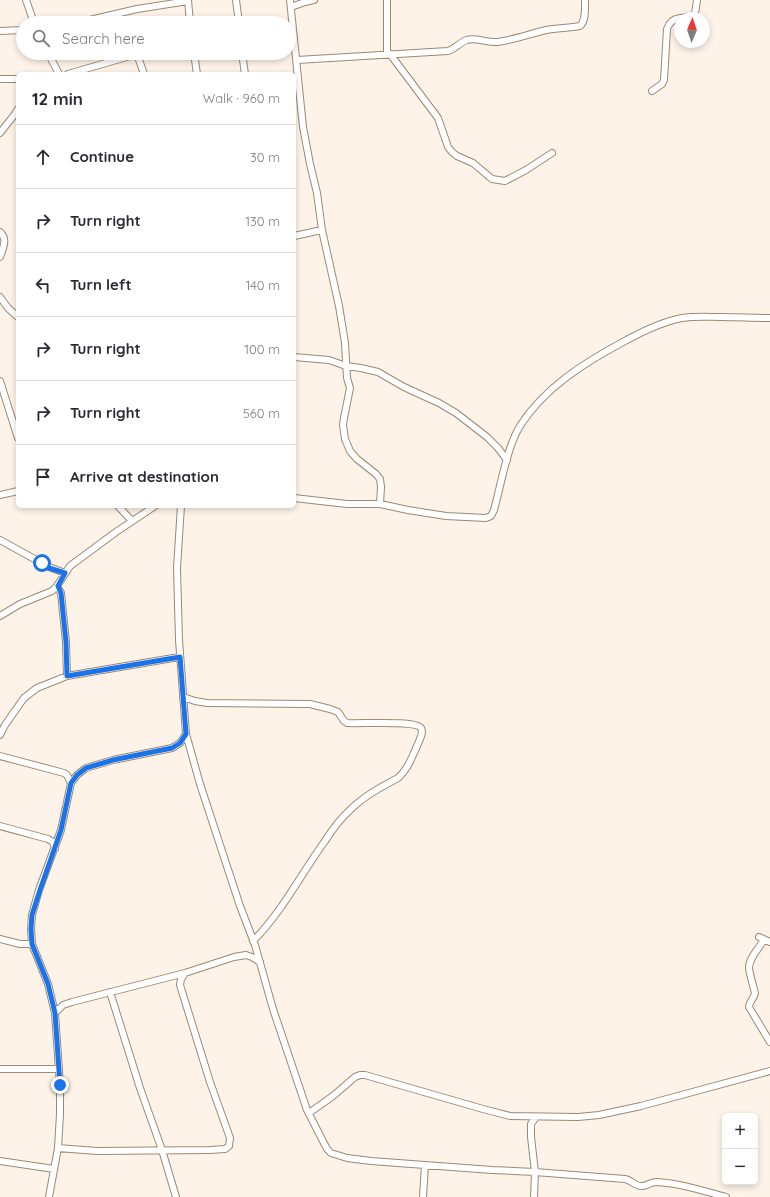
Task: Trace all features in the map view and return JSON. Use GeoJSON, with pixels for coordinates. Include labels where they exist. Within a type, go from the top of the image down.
{"type":"FeatureCollection","features":[{"type":"Feature","properties":{"kind":"street"},"geometry":{"type":"LineString","coordinates":[[26,0],[32,16]]}},
{"type":"Feature","properties":{"kind":"street"},"geometry":{"type":"LineString","coordinates":[[107,16],[188,0],[189,16]]}},
{"type":"Feature","properties":{"kind":"street"},"geometry":{"type":"LineString","coordinates":[[236,0],[238,16]]}},
{"type":"Feature","properties":{"kind":"street"},"geometry":{"type":"LineString","coordinates":[[290,0],[291,16]]}},
{"type":"Feature","properties":{"kind":"street"},"geometry":{"type":"LineString","coordinates":[[291,7],[314,0]]}},
{"type":"Feature","properties":{"kind":"street"},"geometry":{"type":"LineString","coordinates":[[386,0],[388,54],[438,118],[448,147],[452,152],[457,156],[473,162],[492,179],[505,181],[526,170],[552,153]]}},
{"type":"Feature","properties":{"kind":"street"},"geometry":{"type":"LineString","coordinates":[[380,504],[380,479],[350,451],[345,439],[343,426],[350,388],[346,366],[345,343],[303,127],[296,60],[448,51],[462,42],[471,39],[498,42],[547,30],[580,26],[582,25],[584,19],[585,0]]}},
{"type":"Feature","properties":{"kind":"street"},"geometry":{"type":"LineString","coordinates":[[695,12],[697,0]]}},
{"type":"Feature","properties":{"kind":"street"},"geometry":{"type":"LineString","coordinates":[[652,91],[662,84],[664,80],[667,29],[669,23],[674,20]]}},
{"type":"Feature","properties":{"kind":"street"},"geometry":{"type":"LineString","coordinates":[[0,31],[16,30]]}},
{"type":"Feature","properties":{"kind":"street"},"geometry":{"type":"LineString","coordinates":[[52,60],[58,72]]}},
{"type":"Feature","properties":{"kind":"street"},"geometry":{"type":"LineString","coordinates":[[75,72],[116,60]]}},
{"type":"Feature","properties":{"kind":"street"},"geometry":{"type":"LineString","coordinates":[[139,60],[143,72]]}},
{"type":"Feature","properties":{"kind":"street"},"geometry":{"type":"LineString","coordinates":[[195,60],[197,72]]}},
{"type":"Feature","properties":{"kind":"street"},"geometry":{"type":"LineString","coordinates":[[243,60],[245,72]]}},
{"type":"Feature","properties":{"kind":"street"},"geometry":{"type":"LineString","coordinates":[[0,79],[16,79]]}},
{"type":"Feature","properties":{"kind":"street"},"geometry":{"type":"LineString","coordinates":[[0,133],[16,114]]}},
{"type":"Feature","properties":{"kind":"street"},"geometry":{"type":"LineString","coordinates":[[296,236],[322,230]]}},
{"type":"Feature","properties":{"kind":"street"},"geometry":{"type":"LineString","coordinates":[[0,232],[5,240],[0,257]]}},
{"type":"Feature","properties":{"kind":"street"},"geometry":{"type":"LineString","coordinates":[[0,297],[8,308],[16,315]]}},
{"type":"Feature","properties":{"kind":"street"},"geometry":{"type":"LineString","coordinates":[[296,498],[347,504],[380,504],[446,516],[486,518],[491,516],[494,510],[513,440],[520,426],[534,407],[549,391],[572,373],[606,351],[631,338],[681,318],[698,316],[770,318]]}},
{"type":"Feature","properties":{"kind":"street"},"geometry":{"type":"LineString","coordinates":[[296,357],[329,360],[346,366],[378,372],[450,410],[487,437],[507,460]]}},
{"type":"Feature","properties":{"kind":"street"},"geometry":{"type":"LineString","coordinates":[[0,381],[16,432]]}},
{"type":"Feature","properties":{"kind":"street"},"geometry":{"type":"LineString","coordinates":[[0,496],[16,492]]}},
{"type":"Feature","properties":{"kind":"street"},"geometry":{"type":"LineString","coordinates":[[120,508],[132,521]]}},
{"type":"Feature","properties":{"kind":"street"},"geometry":{"type":"LineString","coordinates":[[0,616],[20,604],[52,591],[58,586],[70,566],[152,508]]}},
{"type":"Feature","properties":{"kind":"street"},"geometry":{"type":"LineString","coordinates":[[181,508],[178,568],[180,657],[186,734],[200,784],[240,906],[254,943],[273,1009],[309,1113],[327,1149],[331,1153],[347,1158],[624,1179],[632,1181],[637,1186],[662,1183],[726,1197]]}},
{"type":"Feature","properties":{"kind":"street"},"geometry":{"type":"LineString","coordinates":[[0,540],[49,568],[65,573]]}},
{"type":"Feature","properties":{"kind":"street"},"geometry":{"type":"LineString","coordinates":[[58,586],[61,593],[67,676]]}},
{"type":"Feature","properties":{"kind":"street"},"geometry":{"type":"LineString","coordinates":[[0,734],[24,698],[37,688],[67,676],[180,657]]}},
{"type":"Feature","properties":{"kind":"street"},"geometry":{"type":"LineString","coordinates":[[183,697],[207,703],[310,704],[322,706],[338,712],[344,721],[348,723],[415,725],[420,727],[422,730],[407,768],[398,778],[369,794],[349,810],[317,852],[275,916],[246,955]]}},
{"type":"Feature","properties":{"kind":"street"},"geometry":{"type":"LineString","coordinates":[[49,1197],[58,1148],[60,1114],[55,1013],[48,984],[32,944],[31,929],[32,915],[61,830],[71,783],[77,775],[86,768],[113,760],[172,748],[180,743],[186,734]]}},
{"type":"Feature","properties":{"kind":"street"},"geometry":{"type":"LineString","coordinates":[[0,756],[64,773],[68,775],[71,783]]}},
{"type":"Feature","properties":{"kind":"street"},"geometry":{"type":"LineString","coordinates":[[0,826],[48,839],[53,842],[55,848]]}},
{"type":"Feature","properties":{"kind":"street"},"geometry":{"type":"LineString","coordinates":[[0,939],[20,944],[32,944]]}},
{"type":"Feature","properties":{"kind":"street"},"geometry":{"type":"LineString","coordinates":[[764,940],[750,964],[749,969],[755,993],[749,1007],[770,1042]]}},
{"type":"Feature","properties":{"kind":"street"},"geometry":{"type":"LineString","coordinates":[[55,1013],[63,1005],[72,1002],[246,955],[260,962]]}},
{"type":"Feature","properties":{"kind":"street"},"geometry":{"type":"LineString","coordinates":[[58,1148],[97,1150],[162,1150],[225,1149],[229,1146],[230,1138],[210,1082],[180,985],[181,979],[185,972]]}},
{"type":"Feature","properties":{"kind":"street"},"geometry":{"type":"LineString","coordinates":[[110,992],[176,1197]]}},
{"type":"Feature","properties":{"kind":"street"},"geometry":{"type":"LineString","coordinates":[[53,1001],[63,1005]]}},
{"type":"Feature","properties":{"kind":"street"},"geometry":{"type":"LineString","coordinates":[[0,1069],[58,1069]]}},
{"type":"Feature","properties":{"kind":"street"},"geometry":{"type":"LineString","coordinates":[[309,1113],[333,1096],[355,1077],[360,1075],[365,1075],[510,1116],[578,1117],[599,1115],[641,1106],[770,1071]]}},
{"type":"Feature","properties":{"kind":"street"},"geometry":{"type":"LineString","coordinates":[[534,1197],[535,1172],[531,1124],[536,1117]]}},
{"type":"Feature","properties":{"kind":"street"},"geometry":{"type":"LineString","coordinates":[[0,1161],[54,1169]]}},
{"type":"Feature","properties":{"kind":"street"},"geometry":{"type":"LineString","coordinates":[[423,1197],[425,1165]]}},
{"type":"Feature","properties":{"kind":"route"},"geometry":{"type":"LineString","coordinates":[[42,563],[49,568],[65,573],[58,586],[61,593],[66,642],[67,676],[180,657],[186,734],[180,743],[172,748],[113,760],[86,768],[77,775],[71,783],[61,830],[32,915],[31,929],[32,944],[53,1001],[60,1085]]}}]}
